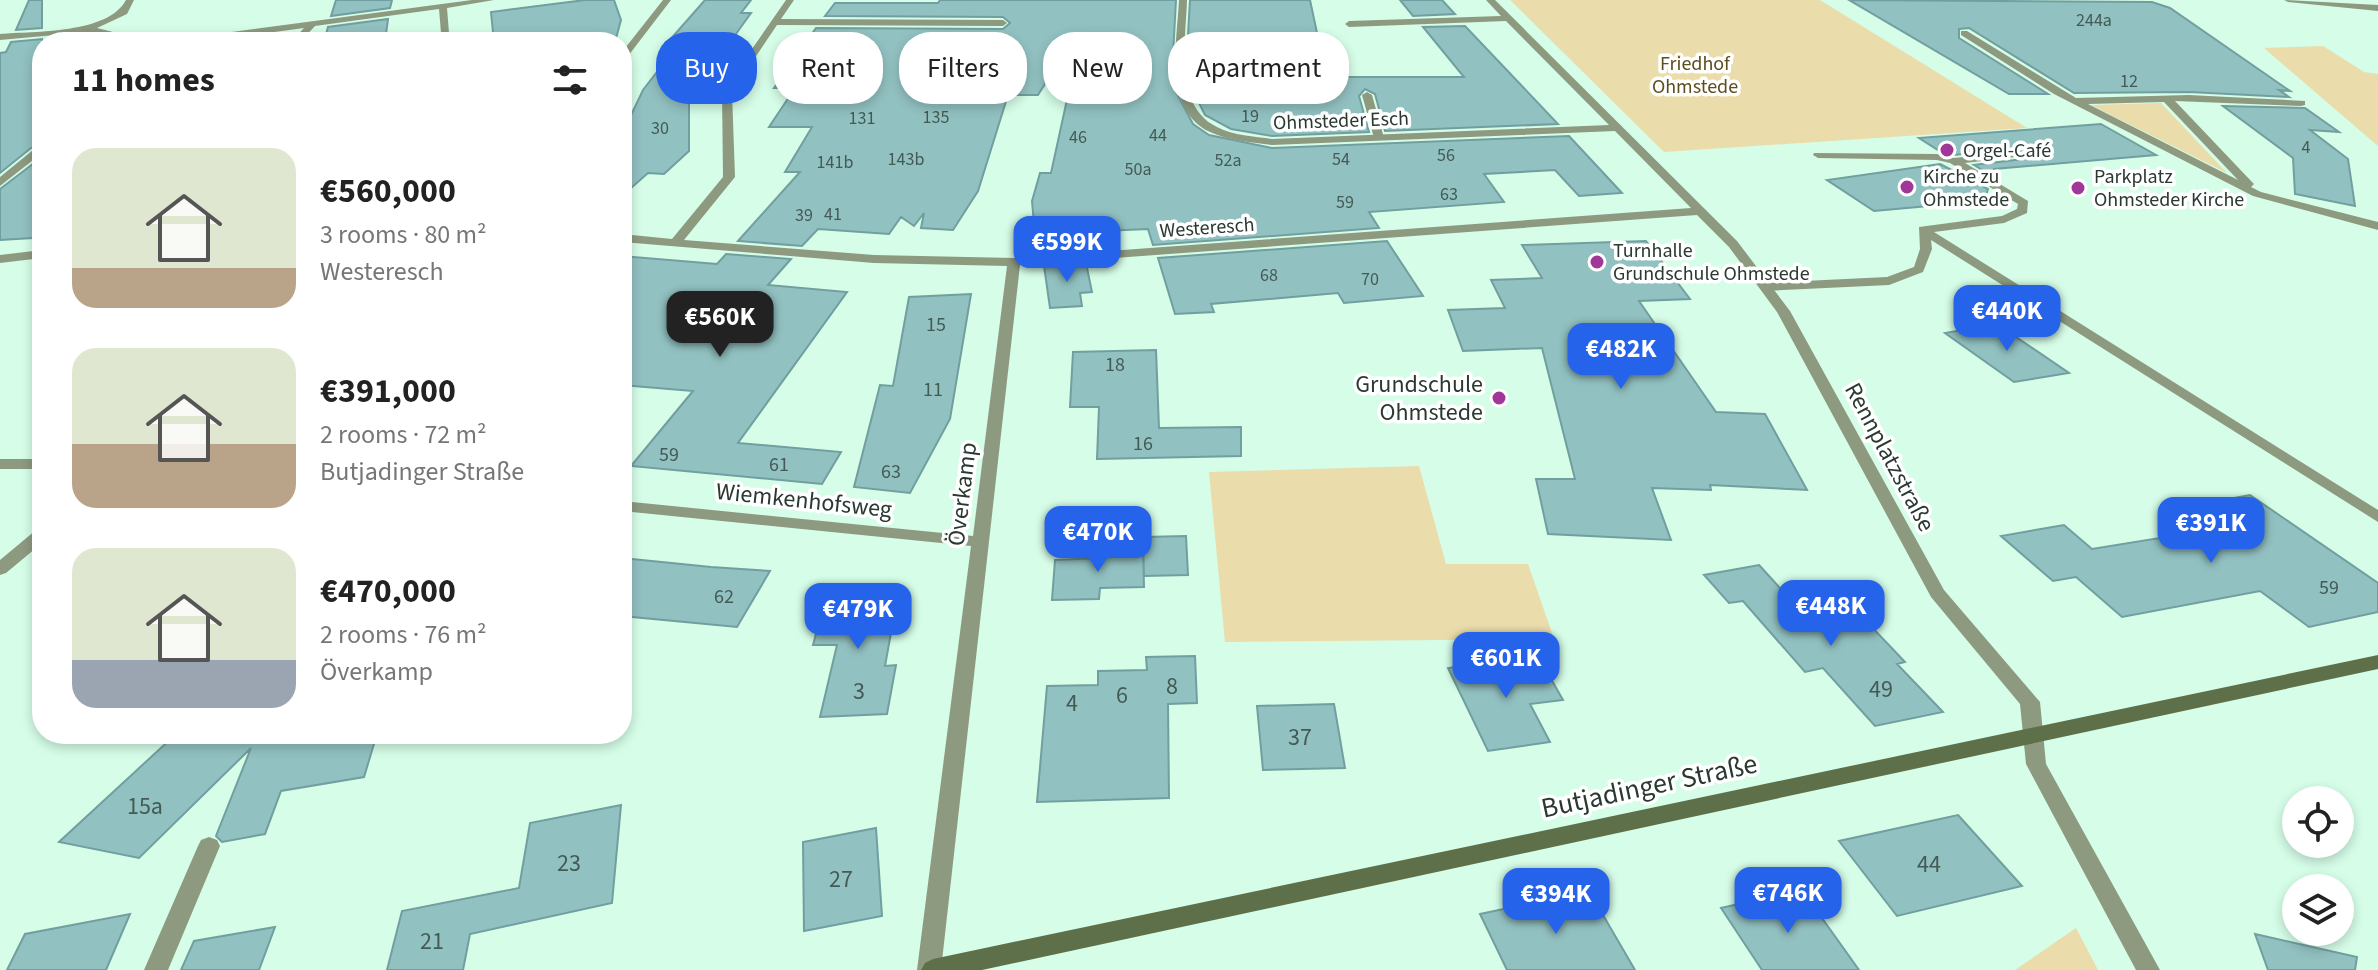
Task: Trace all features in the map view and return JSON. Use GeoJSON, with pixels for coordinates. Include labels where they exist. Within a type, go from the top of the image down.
{"type":"FeatureCollection","features":[{"type":"Feature","properties":{"kind":"street"},"geometry":{"type":"LineString","coordinates":[[88,29],[124,12],[130,0]]}},
{"type":"Feature","properties":{"kind":"street"},"geometry":{"type":"LineString","coordinates":[[408,0],[411,11]]}},
{"type":"Feature","properties":{"kind":"street"},"geometry":{"type":"LineString","coordinates":[[258,32],[490,0]]}},
{"type":"Feature","properties":{"kind":"street"},"geometry":{"type":"LineString","coordinates":[[632,45],[667,0]]}},
{"type":"Feature","properties":{"kind":"street"},"geometry":{"type":"LineString","coordinates":[[676,242],[729,177],[727,92],[790,0]]}},
{"type":"Feature","properties":{"kind":"street","name":"Ohmsteder Esch"},"geometry":{"type":"LineString","coordinates":[[1183,0],[1183,96],[1192,117],[1204,126],[1245,140],[1616,128]]}},
{"type":"Feature","properties":{"kind":"street","name":"Rennplatzstraße"},"geometry":{"type":"LineString","coordinates":[[1490,0],[1733,244],[1783,311],[1937,593],[2030,702],[2036,764],[2148,970]]}},
{"type":"Feature","properties":{"kind":"street"},"geometry":{"type":"LineString","coordinates":[[2288,0],[2378,8]]}},
{"type":"Feature","properties":{"kind":"street"},"geometry":{"type":"LineString","coordinates":[[443,6],[445,32]]}},
{"type":"Feature","properties":{"kind":"street"},"geometry":{"type":"LineString","coordinates":[[1349,24],[1508,18]]}},
{"type":"Feature","properties":{"kind":"street"},"geometry":{"type":"LineString","coordinates":[[774,22],[1003,23]]}},
{"type":"Feature","properties":{"kind":"street"},"geometry":{"type":"LineString","coordinates":[[305,32],[312,25]]}},
{"type":"Feature","properties":{"kind":"street"},"geometry":{"type":"LineString","coordinates":[[55,32],[88,29],[102,32]]}},
{"type":"Feature","properties":{"kind":"street"},"geometry":{"type":"LineString","coordinates":[[1964,33],[2074,101],[2257,194],[2378,226]]}},
{"type":"Feature","properties":{"kind":"street"},"geometry":{"type":"LineString","coordinates":[[0,37],[32,34]]}},
{"type":"Feature","properties":{"kind":"street"},"geometry":{"type":"LineString","coordinates":[[1367,95],[1379,138]]}},
{"type":"Feature","properties":{"kind":"street"},"geometry":{"type":"LineString","coordinates":[[2074,101],[2167,99],[2301,103]]}},
{"type":"Feature","properties":{"kind":"street"},"geometry":{"type":"LineString","coordinates":[[2167,99],[2257,194]]}},
{"type":"Feature","properties":{"kind":"street"},"geometry":{"type":"LineString","coordinates":[[1818,155],[1919,155],[1954,161],[2036,152]]}},
{"type":"Feature","properties":{"kind":"street"},"geometry":{"type":"LineString","coordinates":[[0,183],[32,156]]}},
{"type":"Feature","properties":{"kind":"street"},"geometry":{"type":"LineString","coordinates":[[1923,230],[2004,219],[2023,211],[2024,203],[1954,161]]}},
{"type":"Feature","properties":{"kind":"street","name":"Westeresch"},"geometry":{"type":"LineString","coordinates":[[632,239],[874,259],[1014,262],[1700,211]]}},
{"type":"Feature","properties":{"kind":"street"},"geometry":{"type":"LineString","coordinates":[[1765,287],[1889,281],[1919,269],[1926,249],[1923,230]]}},
{"type":"Feature","properties":{"kind":"street"},"geometry":{"type":"LineString","coordinates":[[1923,230],[2378,517]]}},
{"type":"Feature","properties":{"kind":"street"},"geometry":{"type":"LineString","coordinates":[[0,259],[32,255]]}},
{"type":"Feature","properties":{"kind":"street","name":"Överkamp"},"geometry":{"type":"LineString","coordinates":[[931,970],[1014,262]]}},
{"type":"Feature","properties":{"kind":"street"},"geometry":{"type":"LineString","coordinates":[[0,464],[32,464]]}},
{"type":"Feature","properties":{"kind":"street","name":"Wiemkenhofsweg"},"geometry":{"type":"LineString","coordinates":[[632,507],[981,542]]}},
{"type":"Feature","properties":{"kind":"street"},"geometry":{"type":"LineString","coordinates":[[0,569],[32,542]]}},
{"type":"Feature","properties":{"kind":"street","name":"Butjadinger Straße"},"geometry":{"type":"LineString","coordinates":[[931,970],[2378,662]]}},
{"type":"Feature","properties":{"kind":"street"},"geometry":{"type":"LineString","coordinates":[[156,970],[209,846]]}},
{"type":"Feature","properties":{"kind":"green space","name":"Friedhof Ohmstede"},"geometry":{"type":"Polygon","coordinates":[[[1510,0],[1820,0],[2027,128],[1664,152],[1510,0]]]}},
{"type":"Feature","properties":{"kind":"green space"},"geometry":{"type":"Polygon","coordinates":[[[2323,46],[2364,72],[2378,74],[2378,146],[2264,48],[2323,46]]]}},
{"type":"Feature","properties":{"kind":"green space"},"geometry":{"type":"Polygon","coordinates":[[[2161,103],[2227,173],[2091,105],[2161,103]]]}},
{"type":"Feature","properties":{"kind":"green space"},"geometry":{"type":"Polygon","coordinates":[[[1419,466],[1446,564],[1528,564],[1554,639],[1225,642],[1209,472],[1419,466]]]}},
{"type":"Feature","properties":{"kind":"green space"},"geometry":{"type":"Polygon","coordinates":[[[2076,928],[2098,970],[2015,970],[2076,928]]]}},
{"type":"Feature","properties":{"kind":"building"},"geometry":{"type":"Polygon","coordinates":[[[29,0],[42,0],[42,28],[16,30],[29,0]]]}},
{"type":"Feature","properties":{"kind":"building"},"geometry":{"type":"Polygon","coordinates":[[[336,0],[392,0],[390,8],[331,16],[336,0]]]}},
{"type":"Feature","properties":{"kind":"building"},"geometry":{"type":"Polygon","coordinates":[[[585,0],[614,0],[621,20],[618,32],[493,32],[491,12],[585,0]]]}},
{"type":"Feature","properties":{"kind":"building"},"geometry":{"type":"Polygon","coordinates":[[[705,0],[751,0],[741,13],[751,13],[737,32],[677,32],[705,0]]]}},
{"type":"Feature","properties":{"kind":"building"},"geometry":{"type":"Polygon","coordinates":[[[940,0],[1176,0],[1174,32],[1168,32],[1168,104],[1182,104],[1193,124],[1209,135],[1272,148],[1569,136],[1622,193],[1579,196],[1555,170],[1484,174],[1504,202],[1369,212],[1379,228],[1153,245],[1148,229],[1080,232],[1084,250],[1042,253],[1039,234],[1035,235],[1032,201],[1040,173],[1051,173],[1066,104],[1152,104],[1152,32],[1043,32],[1043,87],[1038,95],[1027,95],[1027,32],[899,32],[899,104],[1005,104],[978,191],[953,230],[921,228],[924,213],[914,226],[901,217],[889,234],[818,229],[802,246],[738,241],[800,172],[785,172],[812,127],[769,127],[784,104],[883,104],[883,32],[813,32],[816,28],[1003,29],[1010,23],[1003,17],[825,16],[835,3],[938,3],[940,0]]]}},
{"type":"Feature","properties":{"kind":"building"},"geometry":{"type":"Polygon","coordinates":[[[1190,0],[1310,0],[1317,32],[1188,32],[1190,0]]]}},
{"type":"Feature","properties":{"kind":"building"},"geometry":{"type":"Polygon","coordinates":[[[1400,0],[1442,0],[1455,14],[1413,16],[1400,0]]]}},
{"type":"Feature","properties":{"kind":"building"},"geometry":{"type":"Polygon","coordinates":[[[1849,0],[2152,2],[2170,8],[2290,91],[2279,90],[2289,97],[2189,92],[2074,93],[1969,28],[1959,29],[1959,38],[2048,94],[2009,94],[1849,0]]]}},
{"type":"Feature","properties":{"kind":"building"},"geometry":{"type":"Polygon","coordinates":[[[388,19],[386,32],[327,32],[328,27],[388,19]]]}},
{"type":"Feature","properties":{"kind":"building"},"geometry":{"type":"Polygon","coordinates":[[[1465,26],[1558,124],[1385,131],[1375,94],[1365,89],[1359,96],[1369,132],[1272,136],[1231,129],[1205,115],[1200,104],[1349,104],[1349,77],[1464,77],[1423,27],[1465,26]]]}},
{"type":"Feature","properties":{"kind":"building"},"geometry":{"type":"Polygon","coordinates":[[[32,40],[32,148],[0,173],[0,53],[6,52],[11,42],[32,40]]]}},
{"type":"Feature","properties":{"kind":"building"},"geometry":{"type":"Polygon","coordinates":[[[656,73],[656,104],[689,104],[689,151],[664,174],[648,173],[632,187],[632,113],[643,90],[656,73]]]}},
{"type":"Feature","properties":{"kind":"building"},"geometry":{"type":"Polygon","coordinates":[[[2223,106],[2305,108],[2339,132],[2310,130],[2348,159],[2355,206],[2295,194],[2293,158],[2223,106]]]}},
{"type":"Feature","properties":{"kind":"building"},"geometry":{"type":"Polygon","coordinates":[[[2101,124],[2156,155],[1994,169],[1992,176],[1974,165],[2040,157],[2044,151],[2036,146],[1954,155],[1941,152],[1919,138],[2101,124]]]}},
{"type":"Feature","properties":{"kind":"building","name":"Kirche zu Ohmstede"},"geometry":{"type":"Polygon","coordinates":[[[1940,164],[1988,189],[1984,201],[1874,211],[1827,180],[1940,164]]]}},
{"type":"Feature","properties":{"kind":"building"},"geometry":{"type":"Polygon","coordinates":[[[32,165],[32,238],[0,240],[0,189],[32,165]]]}},
{"type":"Feature","properties":{"kind":"building"},"geometry":{"type":"Polygon","coordinates":[[[1387,241],[1423,296],[1344,303],[1338,293],[1211,304],[1214,312],[1175,314],[1158,258],[1387,241]]]}},
{"type":"Feature","properties":{"kind":"building"},"geometry":{"type":"Polygon","coordinates":[[[1646,241],[1690,299],[1639,301],[1716,412],[1765,414],[1807,490],[1710,485],[1711,490],[1652,488],[1671,540],[1548,534],[1536,479],[1575,479],[1542,348],[1463,351],[1448,310],[1505,308],[1491,280],[1542,278],[1522,245],[1646,241]]]}},
{"type":"Feature","properties":{"kind":"building"},"geometry":{"type":"Polygon","coordinates":[[[726,254],[791,259],[768,285],[847,292],[738,443],[841,452],[822,484],[632,466],[693,391],[632,386],[632,257],[717,264],[726,254]]]}},
{"type":"Feature","properties":{"kind":"building"},"geometry":{"type":"Polygon","coordinates":[[[1086,263],[1092,292],[1080,293],[1082,306],[1050,308],[1044,266],[1086,263]]]}},
{"type":"Feature","properties":{"kind":"building"},"geometry":{"type":"Polygon","coordinates":[[[971,294],[950,419],[910,493],[854,487],[880,385],[893,386],[909,297],[971,294]]]}},
{"type":"Feature","properties":{"kind":"building"},"geometry":{"type":"Polygon","coordinates":[[[1997,324],[2069,373],[2014,382],[1945,333],[1997,324]]]}},
{"type":"Feature","properties":{"kind":"building"},"geometry":{"type":"Polygon","coordinates":[[[1156,350],[1159,428],[1241,427],[1241,456],[1097,459],[1099,407],[1070,407],[1073,352],[1156,350]]]}},
{"type":"Feature","properties":{"kind":"building"},"geometry":{"type":"Polygon","coordinates":[[[2250,495],[2378,583],[2378,612],[2309,627],[2260,591],[2122,617],[2076,577],[2053,581],[2001,536],[2064,525],[2092,549],[2197,532],[2168,510],[2250,495]]]}},
{"type":"Feature","properties":{"kind":"building"},"geometry":{"type":"Polygon","coordinates":[[[1186,536],[1188,575],[1144,576],[1143,537],[1186,536]]]}},
{"type":"Feature","properties":{"kind":"building"},"geometry":{"type":"Polygon","coordinates":[[[1143,547],[1144,587],[1100,588],[1099,599],[1052,600],[1055,560],[1100,558],[1100,548],[1143,547]]]}},
{"type":"Feature","properties":{"kind":"building"},"geometry":{"type":"Polygon","coordinates":[[[632,559],[770,571],[737,627],[632,617],[632,559]]]}},
{"type":"Feature","properties":{"kind":"building"},"geometry":{"type":"Polygon","coordinates":[[[1759,565],[1789,598],[1801,595],[1835,631],[1869,624],[1905,662],[1897,664],[1943,712],[1875,726],[1823,668],[1805,672],[1743,601],[1729,603],[1704,575],[1759,565]]]}},
{"type":"Feature","properties":{"kind":"building"},"geometry":{"type":"Polygon","coordinates":[[[891,587],[888,600],[897,600],[885,666],[896,665],[887,714],[820,717],[837,645],[813,645],[828,589],[891,587]]]}},
{"type":"Feature","properties":{"kind":"building"},"geometry":{"type":"Polygon","coordinates":[[[1195,656],[1197,703],[1168,704],[1169,798],[1037,802],[1047,686],[1098,685],[1098,671],[1147,670],[1146,657],[1195,656]]]}},
{"type":"Feature","properties":{"kind":"building"},"geometry":{"type":"Polygon","coordinates":[[[1538,656],[1563,700],[1530,704],[1550,742],[1488,751],[1448,668],[1538,656]]]}},
{"type":"Feature","properties":{"kind":"building"},"geometry":{"type":"Polygon","coordinates":[[[1334,704],[1345,768],[1263,770],[1257,706],[1334,704]]]}},
{"type":"Feature","properties":{"kind":"building"},"geometry":{"type":"Polygon","coordinates":[[[165,744],[374,744],[364,777],[281,791],[265,834],[222,842],[216,836],[251,748],[139,858],[59,842],[165,744]]]}},
{"type":"Feature","properties":{"kind":"building"},"geometry":{"type":"Polygon","coordinates":[[[621,805],[612,903],[470,934],[463,970],[387,970],[402,911],[519,888],[530,823],[621,805]]]}},
{"type":"Feature","properties":{"kind":"building"},"geometry":{"type":"Polygon","coordinates":[[[1958,815],[2022,886],[1897,916],[1839,841],[1958,815]]]}},
{"type":"Feature","properties":{"kind":"building"},"geometry":{"type":"Polygon","coordinates":[[[876,828],[882,916],[804,931],[803,842],[876,828]]]}},
{"type":"Feature","properties":{"kind":"building"},"geometry":{"type":"Polygon","coordinates":[[[1802,890],[1859,970],[1762,970],[1721,908],[1802,890]]]}},
{"type":"Feature","properties":{"kind":"building"},"geometry":{"type":"Polygon","coordinates":[[[1589,891],[1635,970],[1507,970],[1480,914],[1589,891]]]}},
{"type":"Feature","properties":{"kind":"building"},"geometry":{"type":"Polygon","coordinates":[[[130,914],[106,970],[7,970],[25,934],[130,914]]]}},
{"type":"Feature","properties":{"kind":"building"},"geometry":{"type":"Polygon","coordinates":[[[275,927],[259,970],[181,970],[194,941],[275,927]]]}},
{"type":"Feature","properties":{"kind":"building"},"geometry":{"type":"Polygon","coordinates":[[[2255,934],[2282,940],[2282,946],[2308,946],[2357,957],[2355,970],[2268,970],[2255,934]]]}},
{"type":"Feature","properties":{"kind":"place","name":"Orgel-Café"},"geometry":{"type":"Point","coordinates":[1947,150]}},
{"type":"Feature","properties":{"kind":"place","name":"Kirche zu Ohmstede"},"geometry":{"type":"Point","coordinates":[1907,187]}},
{"type":"Feature","properties":{"kind":"place","name":"Parkplatz Ohmsteder Kirche"},"geometry":{"type":"Point","coordinates":[2078,188]}},
{"type":"Feature","properties":{"kind":"place","name":"Turnhalle Grundschule Ohmstede"},"geometry":{"type":"Point","coordinates":[1597,262]}},
{"type":"Feature","properties":{"kind":"place","name":"Grundschule Ohmstede"},"geometry":{"type":"Point","coordinates":[1499,398]}}]}
